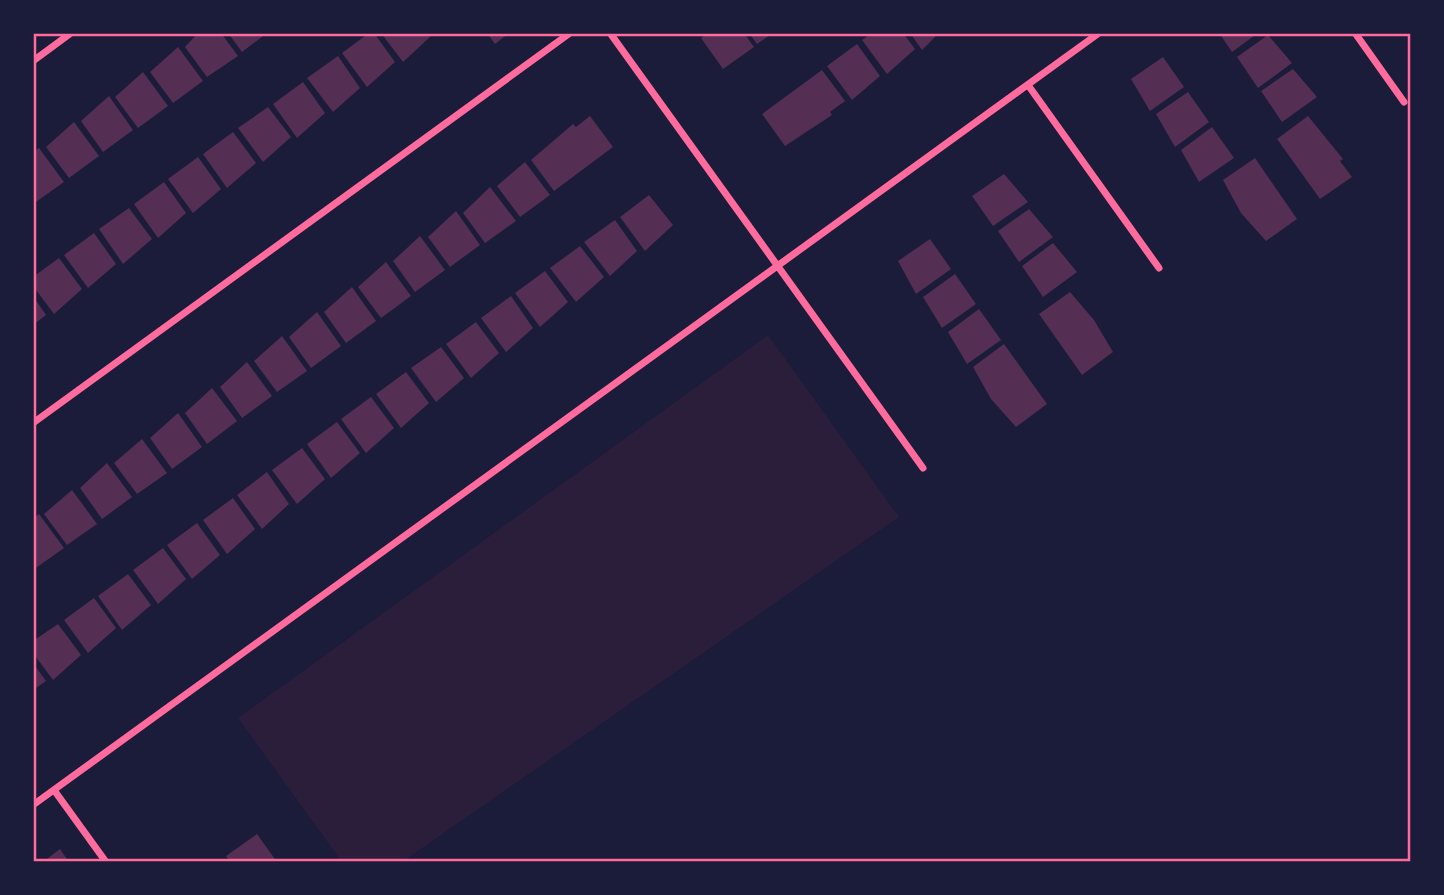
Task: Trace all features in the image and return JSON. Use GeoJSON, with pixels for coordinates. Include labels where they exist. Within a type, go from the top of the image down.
{"type":"FeatureCollection","features":[{"type":"Feature","properties":{"kind":"street"},"geometry":{"type":"LineString","coordinates":[[33,61],[71,33]]}},
{"type":"Feature","properties":{"kind":"street"},"geometry":{"type":"LineString","coordinates":[[33,423],[570,33]]}},
{"type":"Feature","properties":{"kind":"street"},"geometry":{"type":"LineString","coordinates":[[610,33],[923,468]]}},
{"type":"Feature","properties":{"kind":"street"},"geometry":{"type":"LineString","coordinates":[[33,805],[1100,33]]}},
{"type":"Feature","properties":{"kind":"street"},"geometry":{"type":"LineString","coordinates":[[1355,33],[1404,102]]}},
{"type":"Feature","properties":{"kind":"street"},"geometry":{"type":"LineString","coordinates":[[1028,85],[1158,268]]}},
{"type":"Feature","properties":{"kind":"street"},"geometry":{"type":"LineString","coordinates":[[54,790],[106,862]]}},
{"type":"Feature","properties":{"kind":"shaded area"},"geometry":{"type":"Polygon","coordinates":[[[768,335],[899,517],[402,862],[342,862],[238,718],[768,335]]]}},
{"type":"Feature","properties":{"kind":"building"},"geometry":{"type":"Polygon","coordinates":[[[198,33],[221,33],[238,56],[207,77],[185,47],[198,33]]]}},
{"type":"Feature","properties":{"kind":"building"},"geometry":{"type":"Polygon","coordinates":[[[228,33],[267,33],[242,52],[228,33]]]}},
{"type":"Feature","properties":{"kind":"building"},"geometry":{"type":"Polygon","coordinates":[[[369,33],[374,33],[395,62],[367,87],[342,53],[369,33]]]}},
{"type":"Feature","properties":{"kind":"building"},"geometry":{"type":"Polygon","coordinates":[[[381,33],[427,33],[430,37],[403,62],[381,33]]]}},
{"type":"Feature","properties":{"kind":"building"},"geometry":{"type":"Polygon","coordinates":[[[487,33],[509,33],[495,44],[487,33]]]}},
{"type":"Feature","properties":{"kind":"building"},"geometry":{"type":"Polygon","coordinates":[[[707,33],[744,33],[754,47],[723,69],[701,38],[707,33]]]}},
{"type":"Feature","properties":{"kind":"building"},"geometry":{"type":"Polygon","coordinates":[[[749,33],[773,33],[757,44],[749,33]]]}},
{"type":"Feature","properties":{"kind":"building"},"geometry":{"type":"Polygon","coordinates":[[[872,33],[903,33],[915,49],[887,74],[862,40],[872,33]]]}},
{"type":"Feature","properties":{"kind":"building"},"geometry":{"type":"Polygon","coordinates":[[[910,33],[939,33],[922,50],[910,33]]]}},
{"type":"Feature","properties":{"kind":"building"},"geometry":{"type":"Polygon","coordinates":[[[1219,33],[1258,33],[1232,52],[1219,33]]]}},
{"type":"Feature","properties":{"kind":"building"},"geometry":{"type":"Polygon","coordinates":[[[1268,35],[1292,63],[1258,88],[1237,57],[1268,35]]]}},
{"type":"Feature","properties":{"kind":"building"},"geometry":{"type":"Polygon","coordinates":[[[857,44],[880,76],[852,100],[827,66],[857,44]]]}},
{"type":"Feature","properties":{"kind":"building"},"geometry":{"type":"Polygon","coordinates":[[[178,47],[203,81],[173,103],[150,72],[178,47]]]}},
{"type":"Feature","properties":{"kind":"building"},"geometry":{"type":"Polygon","coordinates":[[[338,56],[360,88],[333,112],[307,78],[338,56]]]}},
{"type":"Feature","properties":{"kind":"building"},"geometry":{"type":"Polygon","coordinates":[[[1163,57],[1184,87],[1150,111],[1131,79],[1163,57]]]}},
{"type":"Feature","properties":{"kind":"building"},"geometry":{"type":"Polygon","coordinates":[[[1293,69],[1317,97],[1282,122],[1261,91],[1293,69]]]}},
{"type":"Feature","properties":{"kind":"building"},"geometry":{"type":"Polygon","coordinates":[[[822,70],[845,101],[830,112],[832,115],[785,146],[762,114],[822,70]]]}},
{"type":"Feature","properties":{"kind":"building"},"geometry":{"type":"Polygon","coordinates":[[[143,72],[168,106],[138,128],[115,97],[143,72]]]}},
{"type":"Feature","properties":{"kind":"building"},"geometry":{"type":"Polygon","coordinates":[[[303,82],[325,113],[297,138],[273,104],[303,82]]]}},
{"type":"Feature","properties":{"kind":"building"},"geometry":{"type":"Polygon","coordinates":[[[1188,92],[1209,122],[1175,147],[1156,114],[1188,92]]]}},
{"type":"Feature","properties":{"kind":"building"},"geometry":{"type":"Polygon","coordinates":[[[109,96],[133,130],[103,152],[81,121],[109,96]]]}},
{"type":"Feature","properties":{"kind":"building"},"geometry":{"type":"Polygon","coordinates":[[[268,107],[291,137],[263,162],[238,128],[268,107]]]}},
{"type":"Feature","properties":{"kind":"building"},"geometry":{"type":"Polygon","coordinates":[[[590,116],[613,147],[554,191],[531,160],[573,124],[576,127],[590,116]]]}},
{"type":"Feature","properties":{"kind":"building"},"geometry":{"type":"Polygon","coordinates":[[[1308,116],[1343,159],[1340,161],[1352,177],[1320,199],[1277,139],[1308,116]]]}},
{"type":"Feature","properties":{"kind":"building"},"geometry":{"type":"Polygon","coordinates":[[[74,122],[99,156],[69,178],[46,147],[74,122]]]}},
{"type":"Feature","properties":{"kind":"building"},"geometry":{"type":"Polygon","coordinates":[[[1212,127],[1234,158],[1199,182],[1181,150],[1212,127]]]}},
{"type":"Feature","properties":{"kind":"building"},"geometry":{"type":"Polygon","coordinates":[[[233,132],[256,163],[227,188],[203,154],[233,132]]]}},
{"type":"Feature","properties":{"kind":"building"},"geometry":{"type":"Polygon","coordinates":[[[39,148],[64,182],[33,204],[33,152],[39,148]]]}},
{"type":"Feature","properties":{"kind":"building"},"geometry":{"type":"Polygon","coordinates":[[[198,157],[221,189],[193,213],[168,179],[198,157]]]}},
{"type":"Feature","properties":{"kind":"building"},"geometry":{"type":"Polygon","coordinates":[[[1255,158],[1297,219],[1266,241],[1241,213],[1223,180],[1255,158]]]}},
{"type":"Feature","properties":{"kind":"building"},"geometry":{"type":"Polygon","coordinates":[[[525,162],[550,195],[520,217],[497,186],[525,162]]]}},
{"type":"Feature","properties":{"kind":"building"},"geometry":{"type":"Polygon","coordinates":[[[1004,174],[1028,202],[993,226],[972,196],[1004,174]]]}},
{"type":"Feature","properties":{"kind":"building"},"geometry":{"type":"Polygon","coordinates":[[[164,182],[186,213],[158,238],[134,204],[164,182]]]}},
{"type":"Feature","properties":{"kind":"building"},"geometry":{"type":"Polygon","coordinates":[[[490,187],[516,221],[485,243],[463,213],[490,187]]]}},
{"type":"Feature","properties":{"kind":"building"},"geometry":{"type":"Polygon","coordinates":[[[649,195],[673,225],[645,251],[620,217],[649,195]]]}},
{"type":"Feature","properties":{"kind":"building"},"geometry":{"type":"Polygon","coordinates":[[[129,208],[152,239],[123,264],[99,229],[129,208]]]}},
{"type":"Feature","properties":{"kind":"building"},"geometry":{"type":"Polygon","coordinates":[[[1029,209],[1053,237],[1019,262],[998,231],[1029,209]]]}},
{"type":"Feature","properties":{"kind":"building"},"geometry":{"type":"Polygon","coordinates":[[[456,211],[480,245],[450,267],[428,237],[456,211]]]}},
{"type":"Feature","properties":{"kind":"building"},"geometry":{"type":"Polygon","coordinates":[[[615,220],[637,251],[610,276],[584,242],[615,220]]]}},
{"type":"Feature","properties":{"kind":"building"},"geometry":{"type":"Polygon","coordinates":[[[94,233],[116,264],[88,288],[64,255],[94,233]]]}},
{"type":"Feature","properties":{"kind":"building"},"geometry":{"type":"Polygon","coordinates":[[[420,236],[445,270],[415,292],[393,261],[420,236]]]}},
{"type":"Feature","properties":{"kind":"building"},"geometry":{"type":"Polygon","coordinates":[[[930,239],[951,269],[916,294],[898,261],[930,239]]]}},
{"type":"Feature","properties":{"kind":"building"},"geometry":{"type":"Polygon","coordinates":[[[1053,243],[1077,272],[1043,297],[1022,266],[1053,243]]]}},
{"type":"Feature","properties":{"kind":"building"},"geometry":{"type":"Polygon","coordinates":[[[580,246],[604,277],[576,302],[550,268],[580,246]]]}},
{"type":"Feature","properties":{"kind":"building"},"geometry":{"type":"Polygon","coordinates":[[[59,258],[82,289],[54,314],[33,286],[33,277],[59,258]]]}},
{"type":"Feature","properties":{"kind":"building"},"geometry":{"type":"Polygon","coordinates":[[[386,262],[411,296],[381,318],[358,287],[386,262]]]}},
{"type":"Feature","properties":{"kind":"building"},"geometry":{"type":"Polygon","coordinates":[[[545,271],[568,302],[540,327],[515,293],[545,271]]]}},
{"type":"Feature","properties":{"kind":"building"},"geometry":{"type":"Polygon","coordinates":[[[955,274],[976,304],[942,328],[923,297],[955,274]]]}},
{"type":"Feature","properties":{"kind":"building"},"geometry":{"type":"Polygon","coordinates":[[[352,287],[376,321],[346,343],[324,312],[352,287]]]}},
{"type":"Feature","properties":{"kind":"building"},"geometry":{"type":"Polygon","coordinates":[[[1070,292],[1094,320],[1113,352],[1082,375],[1039,314],[1070,292]]]}},
{"type":"Feature","properties":{"kind":"building"},"geometry":{"type":"Polygon","coordinates":[[[33,296],[46,315],[33,325],[33,296]]]}},
{"type":"Feature","properties":{"kind":"building"},"geometry":{"type":"Polygon","coordinates":[[[511,296],[533,328],[506,352],[481,318],[511,296]]]}},
{"type":"Feature","properties":{"kind":"building"},"geometry":{"type":"Polygon","coordinates":[[[979,309],[1001,340],[967,364],[948,332],[979,309]]]}},
{"type":"Feature","properties":{"kind":"building"},"geometry":{"type":"Polygon","coordinates":[[[317,312],[341,346],[311,368],[289,337],[317,312]]]}},
{"type":"Feature","properties":{"kind":"building"},"geometry":{"type":"Polygon","coordinates":[[[476,322],[499,353],[471,378],[446,344],[476,322]]]}},
{"type":"Feature","properties":{"kind":"building"},"geometry":{"type":"Polygon","coordinates":[[[282,336],[307,371],[277,392],[254,361],[282,336]]]}},
{"type":"Feature","properties":{"kind":"building"},"geometry":{"type":"Polygon","coordinates":[[[1004,344],[1047,404],[1016,427],[991,399],[973,367],[1004,344]]]}},
{"type":"Feature","properties":{"kind":"building"},"geometry":{"type":"Polygon","coordinates":[[[441,347],[464,378],[436,402],[411,368],[441,347]]]}},
{"type":"Feature","properties":{"kind":"building"},"geometry":{"type":"Polygon","coordinates":[[[247,362],[272,396],[242,418],[220,387],[247,362]]]}},
{"type":"Feature","properties":{"kind":"building"},"geometry":{"type":"Polygon","coordinates":[[[406,372],[429,403],[401,428],[376,394],[406,372]]]}},
{"type":"Feature","properties":{"kind":"building"},"geometry":{"type":"Polygon","coordinates":[[[212,388],[237,421],[207,444],[185,413],[212,388]]]}},
{"type":"Feature","properties":{"kind":"building"},"geometry":{"type":"Polygon","coordinates":[[[371,397],[394,428],[366,453],[341,419],[371,397]]]}},
{"type":"Feature","properties":{"kind":"building"},"geometry":{"type":"Polygon","coordinates":[[[178,413],[202,447],[172,469],[150,438],[178,413]]]}},
{"type":"Feature","properties":{"kind":"building"},"geometry":{"type":"Polygon","coordinates":[[[337,422],[360,453],[331,478],[307,444],[337,422]]]}},
{"type":"Feature","properties":{"kind":"building"},"geometry":{"type":"Polygon","coordinates":[[[142,439],[167,473],[137,494],[114,463],[142,439]]]}},
{"type":"Feature","properties":{"kind":"building"},"geometry":{"type":"Polygon","coordinates":[[[302,448],[325,479],[297,504],[272,470],[302,448]]]}},
{"type":"Feature","properties":{"kind":"building"},"geometry":{"type":"Polygon","coordinates":[[[107,463],[132,497],[102,519],[80,488],[107,463]]]}},
{"type":"Feature","properties":{"kind":"building"},"geometry":{"type":"Polygon","coordinates":[[[267,472],[289,504],[262,529],[237,495],[267,472]]]}},
{"type":"Feature","properties":{"kind":"building"},"geometry":{"type":"Polygon","coordinates":[[[72,490],[97,524],[67,545],[44,514],[72,490]]]}},
{"type":"Feature","properties":{"kind":"building"},"geometry":{"type":"Polygon","coordinates":[[[233,498],[255,529],[227,554],[203,520],[233,498]]]}},
{"type":"Feature","properties":{"kind":"building"},"geometry":{"type":"Polygon","coordinates":[[[39,514],[64,548],[33,570],[33,518],[39,514]]]}},
{"type":"Feature","properties":{"kind":"building"},"geometry":{"type":"Polygon","coordinates":[[[197,523],[220,555],[192,579],[167,545],[197,523]]]}},
{"type":"Feature","properties":{"kind":"building"},"geometry":{"type":"Polygon","coordinates":[[[163,548],[186,579],[158,604],[133,570],[163,548]]]}},
{"type":"Feature","properties":{"kind":"building"},"geometry":{"type":"Polygon","coordinates":[[[128,574],[151,605],[122,630],[98,596],[128,574]]]}},
{"type":"Feature","properties":{"kind":"building"},"geometry":{"type":"Polygon","coordinates":[[[94,598],[116,628],[88,653],[64,620],[94,598]]]}},
{"type":"Feature","properties":{"kind":"building"},"geometry":{"type":"Polygon","coordinates":[[[58,624],[81,655],[53,680],[33,653],[33,641],[58,624]]]}},
{"type":"Feature","properties":{"kind":"building"},"geometry":{"type":"Polygon","coordinates":[[[33,663],[46,681],[33,690],[33,663]]]}},
{"type":"Feature","properties":{"kind":"building"},"geometry":{"type":"Polygon","coordinates":[[[257,834],[277,862],[230,862],[226,856],[257,834]]]}},
{"type":"Feature","properties":{"kind":"building"},"geometry":{"type":"Polygon","coordinates":[[[60,849],[69,862],[43,862],[60,849]]]}}]}
